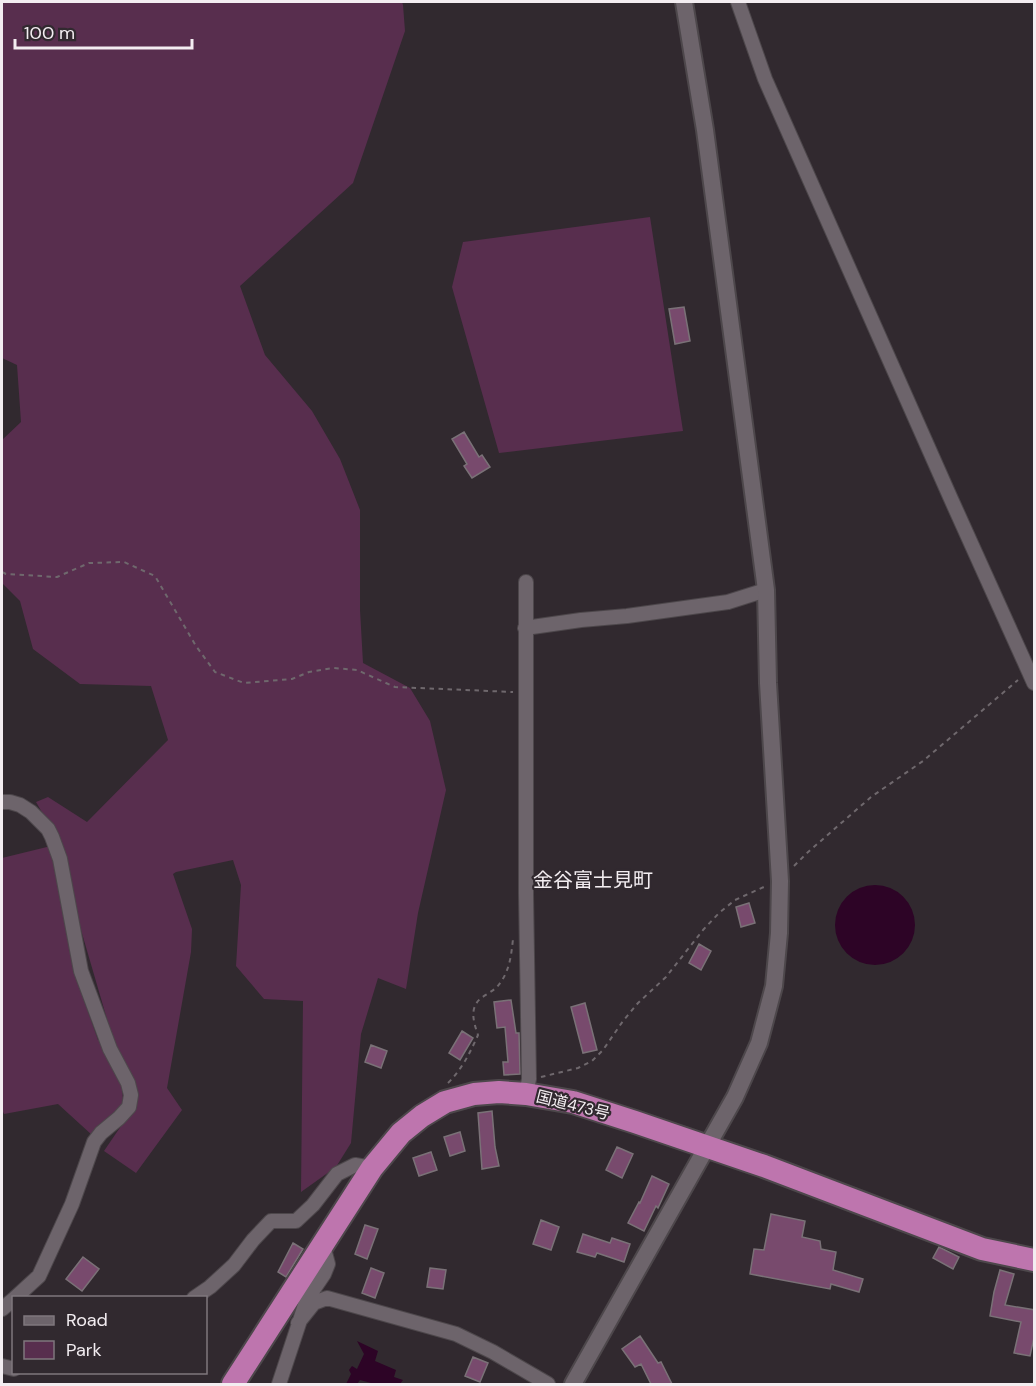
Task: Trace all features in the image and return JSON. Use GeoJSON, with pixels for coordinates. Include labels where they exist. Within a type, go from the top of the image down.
{"type":"FeatureCollection","features":[{"type":"Feature","properties":{"kind":"highway","name":"国道473号"},"geometry":{"type":"LineString","coordinates":[[233,1384],[372,1168],[401,1132],[445,1102],[474,1094],[528,1087],[551,1097],[635,1122],[764,1166],[982,1249],[1035,1260]]}},
{"type":"Feature","properties":{"kind":"street"},"geometry":{"type":"LineString","coordinates":[[573,1384],[735,1098],[759,1043],[774,986],[779,933],[780,880],[768,683],[766,590],[705,130],[684,2]]}},
{"type":"Feature","properties":{"kind":"street"},"geometry":{"type":"LineString","coordinates":[[738,2],[765,79],[956,510],[1033,673]]}},
{"type":"Feature","properties":{"kind":"street"},"geometry":{"type":"LineString","coordinates":[[526,582],[528,1087]]}},
{"type":"Feature","properties":{"kind":"street"},"geometry":{"type":"LineString","coordinates":[[525,628],[728,603],[766,590]]}},
{"type":"Feature","properties":{"kind":"street"},"geometry":{"type":"LineString","coordinates":[[2,802],[20,805],[31,812],[48,829],[52,837],[60,859],[81,971],[110,1049],[128,1083],[131,1095],[129,1107],[94,1142],[72,1204],[39,1276],[16,1296]]}},
{"type":"Feature","properties":{"kind":"street"},"geometry":{"type":"LineString","coordinates":[[197,1296],[234,1265],[271,1221],[296,1221],[313,1205],[337,1174],[355,1165],[372,1168]]}},
{"type":"Feature","properties":{"kind":"street"},"geometry":{"type":"LineString","coordinates":[[279,1384],[307,1299],[328,1264],[323,1245]]}},
{"type":"Feature","properties":{"kind":"street"},"geometry":{"type":"LineString","coordinates":[[298,1323],[314,1304],[327,1298],[456,1334],[493,1352],[548,1384]]}},
{"type":"Feature","properties":{"kind":"path"},"geometry":{"type":"LineString","coordinates":[[2,572],[57,577],[88,563],[124,562],[155,576],[196,646],[215,672],[244,683],[292,679],[309,672],[333,668],[357,670],[394,687],[525,693]]}},
{"type":"Feature","properties":{"kind":"path"},"geometry":{"type":"LineString","coordinates":[[528,1087],[552,1075],[578,1068],[592,1061],[603,1050],[630,1012],[666,977],[719,913],[735,900],[780,880],[871,797],[923,761],[1033,673]]}},
{"type":"Feature","properties":{"kind":"path"},"geometry":{"type":"LineString","coordinates":[[446,1086],[469,1056],[478,1035],[472,1017],[478,1000],[496,988],[510,966],[514,936]]}},
{"type":"Feature","properties":{"kind":"green space"},"geometry":{"type":"Polygon","coordinates":[[[2,2],[402,2],[403,5],[405,31],[353,183],[240,286],[265,355],[312,411],[340,459],[360,510],[360,610],[363,663],[410,688],[430,721],[446,790],[418,913],[406,989],[378,978],[361,1034],[351,1143],[336,1167],[301,1192],[303,1001],[264,999],[236,966],[241,885],[233,860],[173,874],[192,929],[191,952],[167,1088],[182,1110],[136,1173],[104,1151],[136,1104],[114,1043],[67,882],[64,850],[36,802],[48,797],[87,822],[168,740],[151,686],[80,684],[33,649],[20,601],[2,583],[2,440],[21,422],[17,365],[2,358],[2,2]]]}},
{"type":"Feature","properties":{"kind":"green space"},"geometry":{"type":"Polygon","coordinates":[[[650,217],[683,431],[499,453],[452,287],[463,242],[650,217]]]}},
{"type":"Feature","properties":{"kind":"green space"},"geometry":{"type":"Polygon","coordinates":[[[51,846],[74,972],[98,1040],[102,1040],[122,1081],[123,1104],[92,1135],[58,1104],[4,1114],[2,1110],[2,858],[51,846]]]}},
{"type":"Feature","properties":{"kind":"shaded area"},"geometry":{"type":"Polygon","coordinates":[[[875,885],[890,888],[903,897],[912,910],[915,925],[912,940],[903,953],[890,962],[875,965],[860,962],[847,953],[838,940],[835,925],[838,910],[847,897],[860,888],[875,885]]]}},
{"type":"Feature","properties":{"kind":"shaded area"},"geometry":{"type":"Polygon","coordinates":[[[357,1341],[378,1351],[375,1361],[396,1370],[394,1377],[403,1380],[400,1384],[372,1384],[360,1380],[357,1384],[346,1384],[351,1374],[349,1370],[352,1366],[357,1369],[364,1354],[357,1341]]]}},
{"type":"Feature","properties":{"kind":"building"},"geometry":{"type":"Polygon","coordinates":[[[684,307],[690,341],[675,344],[669,309],[684,307]]]}},
{"type":"Feature","properties":{"kind":"building"},"geometry":{"type":"Polygon","coordinates":[[[464,432],[479,457],[482,455],[490,467],[472,478],[464,466],[467,464],[452,439],[464,432]]]}},
{"type":"Feature","properties":{"kind":"building"},"geometry":{"type":"Polygon","coordinates":[[[749,903],[755,923],[741,927],[736,907],[749,903]]]}},
{"type":"Feature","properties":{"kind":"building"},"geometry":{"type":"Polygon","coordinates":[[[699,944],[711,951],[701,970],[689,963],[699,944]]]}},
{"type":"Feature","properties":{"kind":"building"},"geometry":{"type":"Polygon","coordinates":[[[511,1000],[516,1033],[519,1033],[520,1074],[504,1075],[503,1062],[508,1062],[505,1027],[497,1028],[494,1002],[511,1000]]]}},
{"type":"Feature","properties":{"kind":"building"},"geometry":{"type":"Polygon","coordinates":[[[585,1003],[597,1050],[583,1053],[571,1007],[585,1003]]]}},
{"type":"Feature","properties":{"kind":"building"},"geometry":{"type":"Polygon","coordinates":[[[462,1031],[473,1038],[460,1060],[449,1053],[462,1031]]]}},
{"type":"Feature","properties":{"kind":"building"},"geometry":{"type":"Polygon","coordinates":[[[371,1045],[387,1051],[381,1068],[365,1062],[371,1045]]]}},
{"type":"Feature","properties":{"kind":"building"},"geometry":{"type":"Polygon","coordinates":[[[492,1111],[499,1166],[482,1169],[478,1113],[492,1111]]]}},
{"type":"Feature","properties":{"kind":"building"},"geometry":{"type":"Polygon","coordinates":[[[460,1132],[465,1151],[450,1156],[444,1137],[460,1132]]]}},
{"type":"Feature","properties":{"kind":"building"},"geometry":{"type":"Polygon","coordinates":[[[617,1147],[633,1154],[622,1178],[606,1170],[617,1147]]]}},
{"type":"Feature","properties":{"kind":"building"},"geometry":{"type":"Polygon","coordinates":[[[431,1152],[437,1170],[419,1176],[413,1158],[431,1152]]]}},
{"type":"Feature","properties":{"kind":"building"},"geometry":{"type":"Polygon","coordinates":[[[652,1176],[669,1184],[644,1231],[628,1223],[652,1176]]]}},
{"type":"Feature","properties":{"kind":"building"},"geometry":{"type":"Polygon","coordinates":[[[771,1214],[805,1221],[802,1237],[820,1241],[821,1249],[836,1252],[833,1270],[863,1279],[859,1292],[831,1284],[830,1289],[750,1274],[754,1249],[764,1250],[771,1214]]]}},
{"type":"Feature","properties":{"kind":"building"},"geometry":{"type":"Polygon","coordinates":[[[541,1220],[559,1227],[551,1250],[533,1244],[541,1220]]]}},
{"type":"Feature","properties":{"kind":"building"},"geometry":{"type":"Polygon","coordinates":[[[365,1225],[378,1229],[367,1259],[355,1254],[365,1225]]]}},
{"type":"Feature","properties":{"kind":"building"},"geometry":{"type":"Polygon","coordinates":[[[583,1234],[610,1243],[612,1238],[630,1244],[624,1262],[597,1253],[595,1257],[577,1252],[583,1234]]]}},
{"type":"Feature","properties":{"kind":"building"},"geometry":{"type":"Polygon","coordinates":[[[293,1243],[303,1249],[286,1277],[278,1272],[293,1243]]]}},
{"type":"Feature","properties":{"kind":"building"},"geometry":{"type":"Polygon","coordinates":[[[939,1247],[959,1257],[953,1269],[933,1258],[939,1247]]]}},
{"type":"Feature","properties":{"kind":"building"},"geometry":{"type":"Polygon","coordinates":[[[83,1257],[99,1269],[82,1291],[66,1279],[83,1257]]]}},
{"type":"Feature","properties":{"kind":"building"},"geometry":{"type":"Polygon","coordinates":[[[371,1268],[384,1273],[375,1298],[362,1293],[371,1268]]]}},
{"type":"Feature","properties":{"kind":"building"},"geometry":{"type":"Polygon","coordinates":[[[430,1268],[446,1270],[443,1289],[427,1287],[430,1268]]]}},
{"type":"Feature","properties":{"kind":"building"},"geometry":{"type":"Polygon","coordinates":[[[1000,1270],[1014,1274],[1005,1305],[1035,1310],[1035,1333],[1030,1356],[1014,1353],[1021,1322],[990,1316],[1000,1270]]]}},
{"type":"Feature","properties":{"kind":"building"},"geometry":{"type":"Polygon","coordinates":[[[640,1336],[658,1363],[661,1362],[672,1384],[651,1384],[641,1364],[635,1367],[622,1349],[640,1336]]]}},
{"type":"Feature","properties":{"kind":"building"},"geometry":{"type":"Polygon","coordinates":[[[473,1357],[488,1363],[480,1382],[465,1376],[473,1357]]]}},
{"type":"Feature","properties":{"kind":"district","name":"金谷富士見町"},"geometry":{"type":"Point","coordinates":[593,880]}}]}
